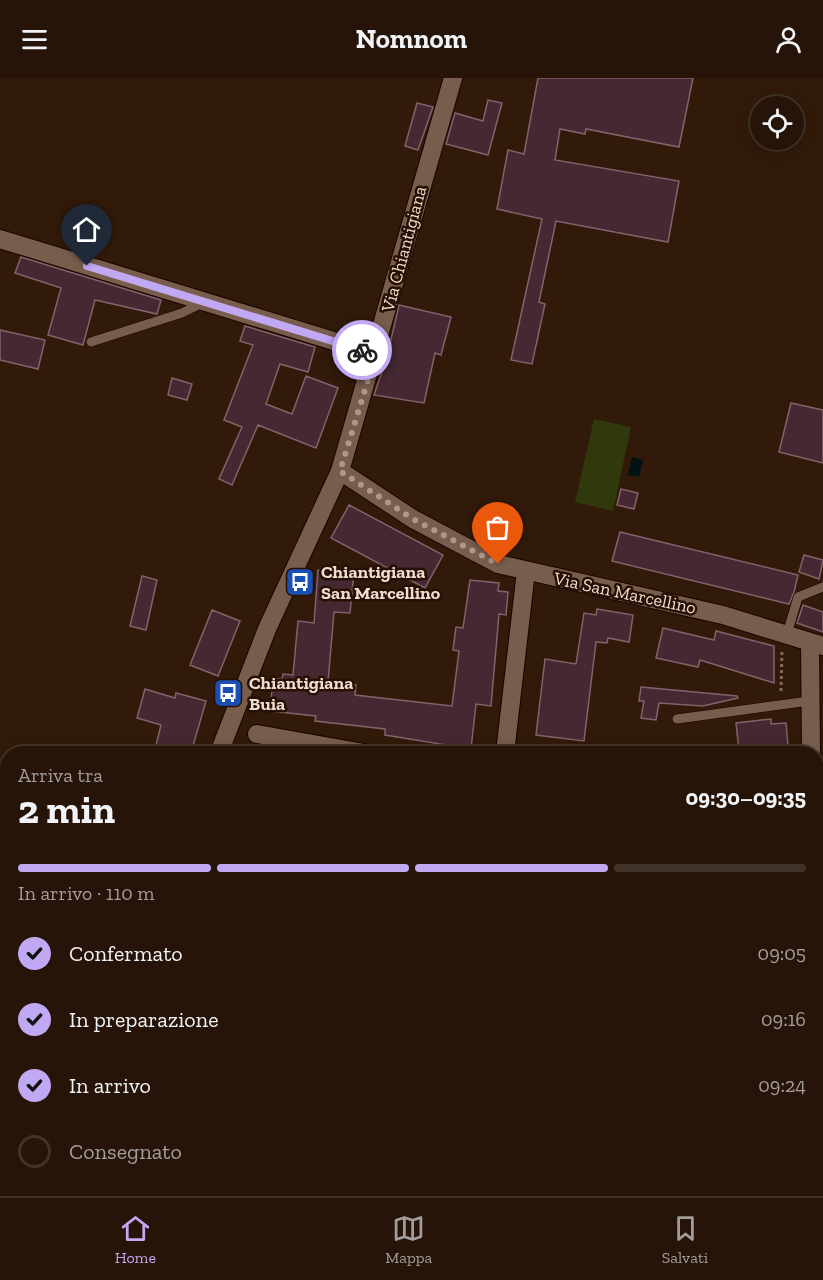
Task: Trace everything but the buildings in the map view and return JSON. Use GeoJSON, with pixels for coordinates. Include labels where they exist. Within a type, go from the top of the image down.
{"type":"FeatureCollection","features":[{"type":"Feature","properties":{"kind":"street","name":"Via Chiantigiana"},"geometry":{"type":"LineString","coordinates":[[222,746],[267,629],[340,471],[376,354],[453,78]]}},
{"type":"Feature","properties":{"kind":"street"},"geometry":{"type":"LineString","coordinates":[[0,238],[376,354]]}},
{"type":"Feature","properties":{"kind":"street","name":"Via San Marcellino"},"geometry":{"type":"LineString","coordinates":[[340,471],[413,519],[471,552],[498,564],[723,615],[816,645]]}},
{"type":"Feature","properties":{"kind":"street"},"geometry":{"type":"LineString","coordinates":[[506,746],[526,571]]}},
{"type":"Feature","properties":{"kind":"street"},"geometry":{"type":"LineString","coordinates":[[812,746],[809,701],[816,645]]}},
{"type":"Feature","properties":{"kind":"street"},"geometry":{"type":"LineString","coordinates":[[257,734],[325,746]]}},
{"type":"Feature","properties":{"kind":"lane"},"geometry":{"type":"LineString","coordinates":[[91,342],[182,313],[205,302]]}},
{"type":"Feature","properties":{"kind":"lane"},"geometry":{"type":"LineString","coordinates":[[787,634],[798,597],[823,587]]}},
{"type":"Feature","properties":{"kind":"lane"},"geometry":{"type":"LineString","coordinates":[[677,719],[809,701]]}},
{"type":"Feature","properties":{"kind":"green space"},"geometry":{"type":"Polygon","coordinates":[[[594,419],[631,427],[613,511],[575,502],[594,419]]]}},
{"type":"Feature","properties":{"kind":"shaded area"},"geometry":{"type":"Polygon","coordinates":[[[632,457],[643,460],[639,477],[628,475],[632,457]]]}},
{"type":"Feature","properties":{"kind":"way so far"},"geometry":{"type":"LineString","coordinates":[[362,350],[376,354],[340,471],[413,519],[471,552],[498,564]]}},
{"type":"Feature","properties":{"kind":"place","name":"Chiantigiana San Marcellino"},"geometry":{"type":"Point","coordinates":[300,582]}},
{"type":"Feature","properties":{"kind":"place","name":"Chiantigiana Buia"},"geometry":{"type":"Point","coordinates":[228,693]}},
{"type":"Feature","properties":{"kind":"route"},"geometry":{"type":"LineString","coordinates":[[87,266],[362,350]]}}]}
